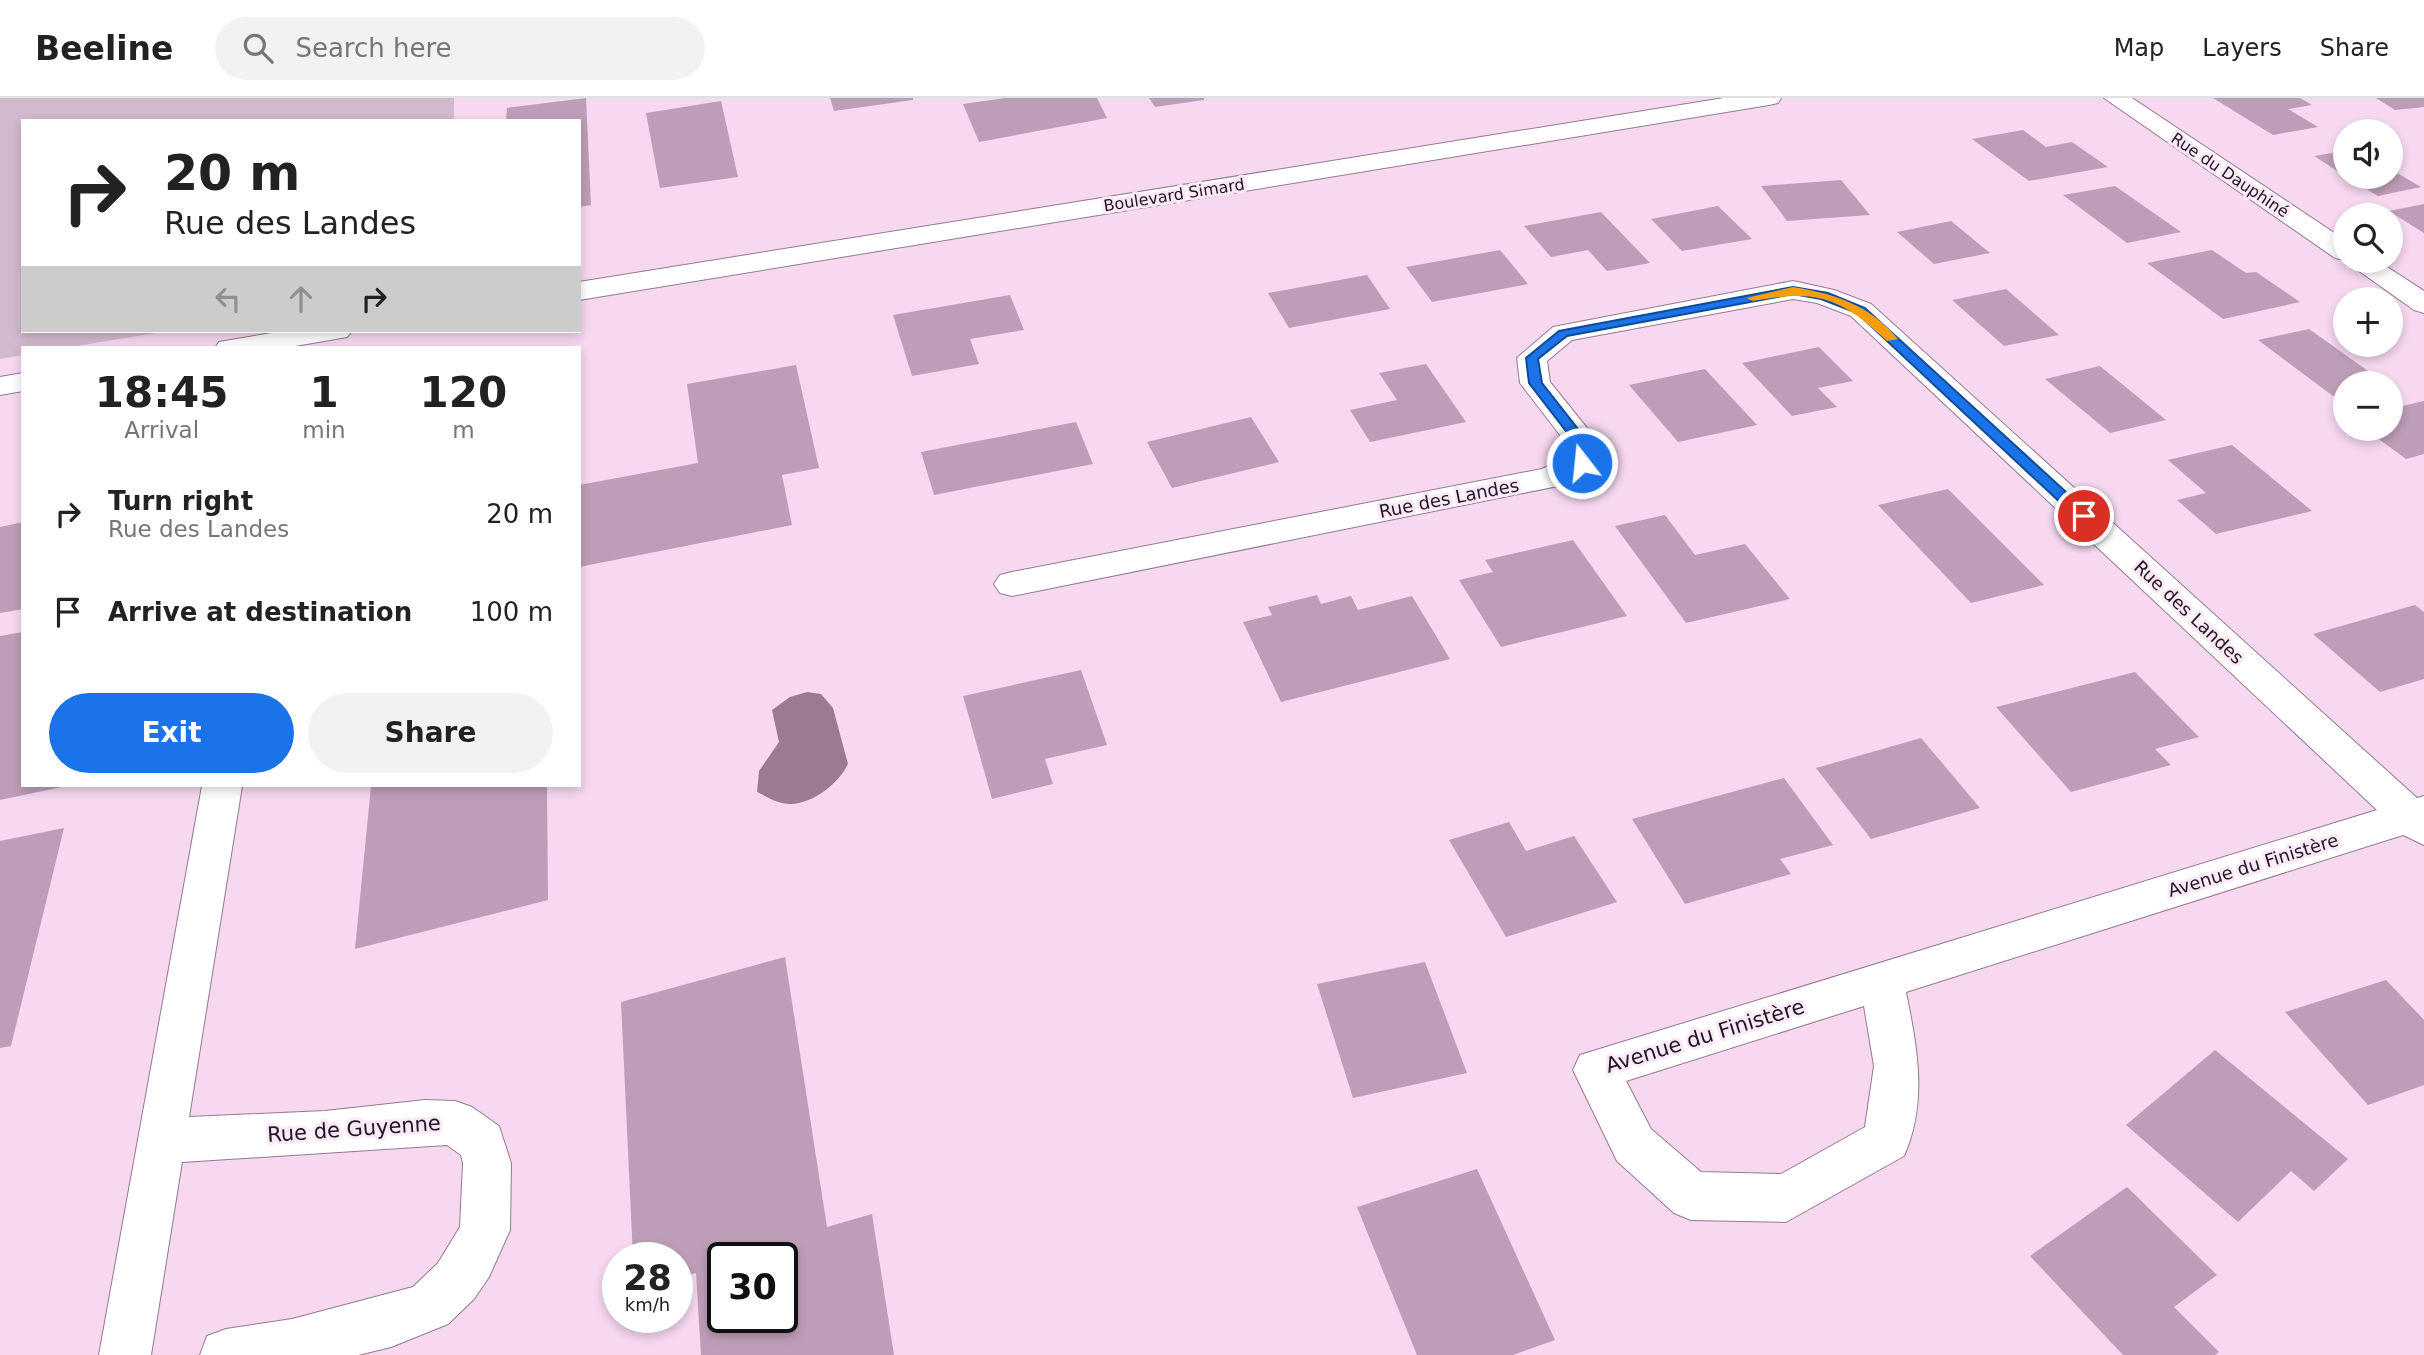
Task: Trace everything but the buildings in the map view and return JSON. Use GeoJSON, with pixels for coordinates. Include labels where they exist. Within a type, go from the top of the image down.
{"type":"FeatureCollection","features":[{"type":"Feature","properties":{"kind":"street","name":"Boulevard Simard"},"geometry":{"type":"LineString","coordinates":[[581,291],[1769,98]]}},
{"type":"Feature","properties":{"kind":"street","name":"Rue du Dauphiné"},"geometry":{"type":"LineString","coordinates":[[2116,98],[2333,243]]}},
{"type":"Feature","properties":{"kind":"street"},"geometry":{"type":"LineString","coordinates":[[2377,273],[2424,304]]}},
{"type":"Feature","properties":{"kind":"street","name":"Rue des Landes"},"geometry":{"type":"LineString","coordinates":[[1012,584],[1551,478],[1582,463],[1579,438],[1535,383],[1532,358],[1563,333],[1793,290],[1824,296],[1861,310],[2419,819]]}},
{"type":"Feature","properties":{"kind":"street"},"geometry":{"type":"LineString","coordinates":[[257,346],[298,343],[331,333]]}},
{"type":"Feature","properties":{"kind":"street"},"geometry":{"type":"LineString","coordinates":[[0,386],[21,382]]}},
{"type":"Feature","properties":{"kind":"street"},"geometry":{"type":"LineString","coordinates":[[125,1355],[222,787]]}},
{"type":"Feature","properties":{"kind":"street","name":"Avenue du Finistère"},"geometry":{"type":"LineString","coordinates":[[1882,981],[1897,1066],[1886,1140],[1786,1198],[1691,1196],[1634,1145],[1596,1070],[1882,981],[2419,819]]}},
{"type":"Feature","properties":{"kind":"street","name":"Rue de Guyenne"},"geometry":{"type":"LineString","coordinates":[[162,1141],[326,1133],[425,1122],[455,1123],[482,1142],[487,1163],[485,1230],[471,1259],[456,1281],[430,1306],[391,1321],[317,1339],[226,1355]]}},
{"type":"Feature","properties":{"kind":"shaded area"},"geometry":{"type":"Polygon","coordinates":[[[0,98],[454,98],[454,119],[21,119],[21,333],[156,333],[76,346],[21,346],[21,355],[0,359],[0,98]]]}},
{"type":"Feature","properties":{"kind":"shaded area"},"geometry":{"type":"Polygon","coordinates":[[[807,692],[821,694],[833,708],[848,764],[837,780],[821,794],[801,802],[782,803],[757,792],[759,771],[779,742],[772,710],[790,697],[807,692]]]}},
{"type":"Feature","properties":{"kind":"slow traffic"},"geometry":{"type":"LineString","coordinates":[[1753,298],[1793,290],[1824,296],[1861,310],[1892,339]]}},
{"type":"Feature","properties":{"kind":"route"},"geometry":{"type":"LineString","coordinates":[[1582,463],[1579,438],[1535,383],[1532,358],[1563,333],[1793,290],[1824,296],[1861,310],[2084,516]]}}]}
